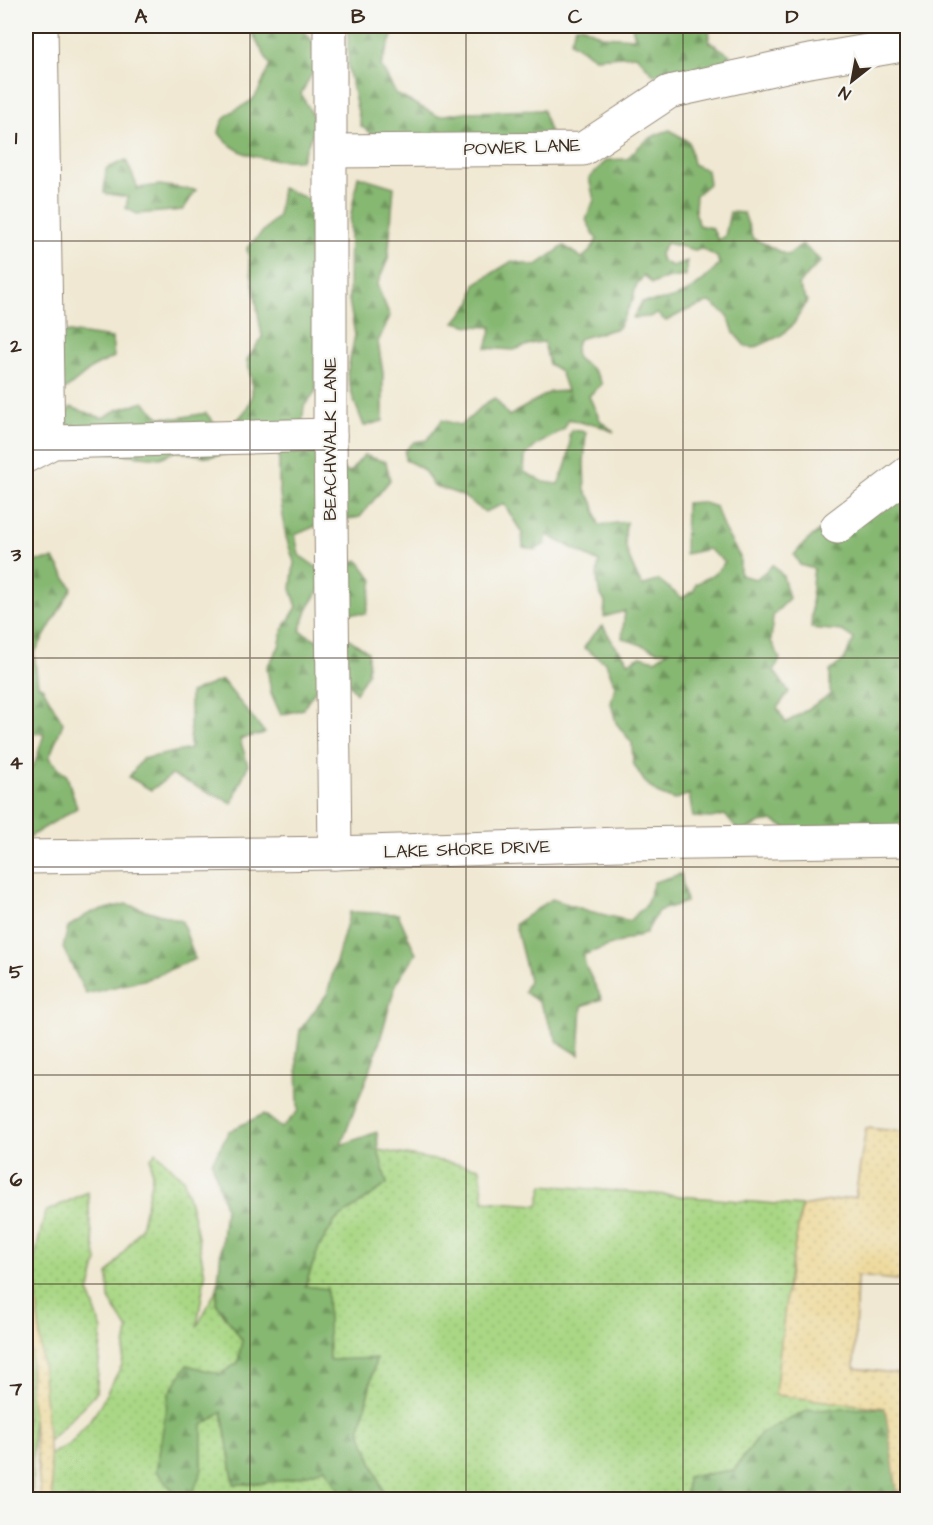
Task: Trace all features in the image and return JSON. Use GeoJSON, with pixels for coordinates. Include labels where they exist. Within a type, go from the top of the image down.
{"type":"FeatureCollection","features":[{"type":"Feature","properties":{"kind":"street"},"geometry":{"type":"LineString","coordinates":[[41,26],[37,450],[53,442],[330,435]]}},
{"type":"Feature","properties":{"kind":"street","name":"BEACHWALK LANE"},"geometry":{"type":"LineString","coordinates":[[330,26],[330,435],[335,853]]}},
{"type":"Feature","properties":{"kind":"street","name":"POWER LANE"},"geometry":{"type":"LineString","coordinates":[[331,151],[583,149],[669,92],[804,62],[908,44]]}},
{"type":"Feature","properties":{"kind":"street"},"geometry":{"type":"LineString","coordinates":[[837,527],[908,473]]}},
{"type":"Feature","properties":{"kind":"street","name":"LAKE SHORE DRIVE"},"geometry":{"type":"LineString","coordinates":[[26,857],[335,853],[621,844],[908,840]]}},
{"type":"Feature","properties":{"kind":"green space"},"geometry":{"type":"Polygon","coordinates":[[[248,26],[303,26],[302,29],[323,53],[301,94],[317,123],[301,160],[255,157],[226,142],[219,133],[223,120],[231,112],[255,97],[270,65],[248,26]]]}},
{"type":"Feature","properties":{"kind":"green space"},"geometry":{"type":"Polygon","coordinates":[[[348,26],[396,26],[381,65],[396,94],[438,116],[465,112],[543,110],[550,134],[478,158],[440,133],[384,143],[361,126],[348,68],[348,26]]]}},
{"type":"Feature","properties":{"kind":"green space"},"geometry":{"type":"Polygon","coordinates":[[[576,26],[582,26],[602,36],[635,38],[632,26],[710,26],[709,41],[730,55],[703,94],[680,69],[654,75],[636,55],[595,58],[570,42],[576,26]]]}},
{"type":"Feature","properties":{"kind":"green space"},"geometry":{"type":"Polygon","coordinates":[[[670,130],[689,142],[693,164],[707,170],[709,184],[696,195],[695,209],[698,225],[712,228],[718,240],[725,236],[730,212],[744,213],[753,239],[788,255],[802,244],[821,261],[798,285],[807,301],[793,325],[780,336],[754,348],[745,346],[734,333],[728,316],[710,302],[666,321],[657,314],[633,318],[642,302],[666,300],[685,293],[694,288],[719,264],[717,257],[703,249],[695,250],[666,243],[660,254],[662,261],[672,266],[687,261],[686,276],[664,279],[652,284],[644,275],[636,286],[633,299],[618,328],[578,339],[576,356],[594,371],[602,384],[589,396],[600,420],[614,432],[595,424],[569,419],[564,429],[537,445],[525,456],[524,472],[544,482],[558,484],[570,447],[569,435],[572,430],[586,432],[585,491],[593,502],[599,525],[627,522],[626,547],[642,586],[659,580],[682,598],[694,591],[696,584],[716,573],[725,562],[708,549],[685,554],[686,503],[701,502],[716,507],[723,527],[740,557],[740,575],[756,579],[773,565],[783,576],[789,598],[773,616],[771,641],[780,659],[774,671],[789,692],[777,708],[786,723],[830,695],[830,671],[844,660],[854,639],[842,631],[811,628],[814,569],[800,565],[794,555],[818,531],[832,522],[907,488],[907,856],[865,828],[843,821],[796,834],[773,821],[760,823],[740,833],[725,815],[711,818],[693,817],[689,794],[674,800],[657,793],[644,781],[633,763],[632,743],[616,723],[611,703],[615,686],[606,663],[584,648],[603,626],[613,643],[629,662],[641,656],[655,660],[669,651],[658,651],[622,638],[625,611],[604,617],[605,602],[600,593],[597,572],[599,562],[547,535],[545,544],[535,550],[523,547],[522,533],[504,504],[485,512],[461,495],[432,485],[422,469],[405,460],[405,451],[414,442],[427,440],[442,420],[460,425],[495,398],[509,416],[550,392],[567,391],[560,371],[549,364],[544,342],[514,350],[486,348],[492,327],[470,326],[455,322],[472,302],[475,284],[512,261],[535,266],[564,246],[582,258],[589,252],[597,240],[586,220],[594,200],[589,178],[607,160],[627,159],[646,141],[670,130]]]}},
{"type":"Feature","properties":{"kind":"green space"},"geometry":{"type":"Polygon","coordinates":[[[126,160],[138,188],[159,185],[196,190],[183,210],[137,214],[126,208],[128,197],[104,193],[106,169],[126,160]]]}},
{"type":"Feature","properties":{"kind":"green space"},"geometry":{"type":"Polygon","coordinates":[[[358,176],[394,187],[388,259],[377,285],[390,316],[378,342],[383,373],[383,421],[364,426],[347,374],[355,335],[349,300],[350,220],[358,176]]]}},
{"type":"Feature","properties":{"kind":"green space"},"geometry":{"type":"Polygon","coordinates":[[[282,188],[321,204],[316,391],[304,406],[300,444],[349,473],[364,455],[386,462],[390,480],[360,517],[318,525],[295,535],[299,555],[322,571],[358,560],[373,580],[366,614],[349,613],[321,588],[308,608],[300,631],[319,641],[325,658],[349,639],[368,652],[368,672],[356,693],[346,680],[325,675],[303,709],[281,715],[271,693],[267,667],[279,647],[283,629],[297,607],[291,589],[294,562],[286,537],[279,488],[279,452],[234,452],[208,457],[176,451],[160,458],[111,453],[74,432],[62,416],[71,407],[102,418],[119,409],[144,402],[159,417],[178,418],[206,413],[219,429],[231,424],[241,416],[248,406],[252,393],[247,360],[262,337],[247,248],[278,216],[282,188]]]}},
{"type":"Feature","properties":{"kind":"green space"},"geometry":{"type":"Polygon","coordinates":[[[70,332],[112,338],[114,357],[92,368],[65,390],[35,382],[26,399],[26,376],[30,375],[26,367],[26,337],[29,339],[70,332]]]}},
{"type":"Feature","properties":{"kind":"green space"},"geometry":{"type":"Polygon","coordinates":[[[54,559],[72,588],[34,654],[38,685],[43,688],[63,723],[49,758],[67,776],[77,808],[26,839],[26,774],[35,763],[44,734],[26,732],[26,562],[54,559]]]}},
{"type":"Feature","properties":{"kind":"green space"},"geometry":{"type":"Polygon","coordinates":[[[222,680],[265,733],[240,739],[248,765],[232,803],[172,775],[151,790],[129,777],[142,759],[190,749],[190,693],[222,680]]]}},
{"type":"Feature","properties":{"kind":"green space"},"geometry":{"type":"Polygon","coordinates":[[[681,874],[686,902],[658,911],[646,933],[583,955],[586,967],[602,999],[582,1006],[579,1055],[558,1042],[539,1002],[524,992],[529,980],[515,924],[552,899],[629,921],[646,905],[654,882],[681,874]]]}},
{"type":"Feature","properties":{"kind":"green space"},"geometry":{"type":"Polygon","coordinates":[[[126,904],[182,921],[195,959],[147,979],[86,994],[63,948],[68,927],[90,913],[126,904]]]}},
{"type":"Feature","properties":{"kind":"green space"},"geometry":{"type":"Polygon","coordinates":[[[350,912],[398,914],[416,954],[396,983],[377,1051],[341,1145],[377,1132],[378,1150],[387,1184],[335,1221],[319,1247],[305,1286],[327,1289],[329,1360],[376,1358],[360,1430],[386,1499],[344,1499],[326,1468],[281,1481],[234,1484],[222,1412],[202,1426],[202,1469],[194,1490],[180,1499],[156,1471],[169,1393],[187,1365],[220,1374],[238,1363],[242,1340],[216,1303],[225,1207],[212,1162],[229,1131],[264,1114],[282,1128],[298,1111],[297,1053],[300,1030],[327,994],[350,912]]]}},
{"type":"Feature","properties":{"kind":"green space"},"geometry":{"type":"Polygon","coordinates":[[[378,1150],[480,1168],[484,1201],[538,1205],[543,1185],[802,1206],[787,1289],[886,1408],[809,1410],[761,1433],[734,1470],[687,1477],[686,1499],[386,1499],[360,1430],[376,1359],[329,1360],[327,1289],[305,1287],[319,1247],[335,1221],[387,1184],[378,1150]]]}},
{"type":"Feature","properties":{"kind":"green space"},"geometry":{"type":"Polygon","coordinates":[[[156,1152],[184,1180],[196,1227],[205,1275],[197,1327],[217,1288],[216,1303],[242,1340],[238,1363],[220,1375],[187,1365],[202,1469],[201,1426],[222,1411],[234,1484],[281,1481],[327,1467],[344,1499],[53,1499],[49,1455],[70,1444],[95,1414],[122,1365],[128,1330],[109,1299],[108,1274],[141,1228],[152,1178],[151,1158],[156,1152]]]}},
{"type":"Feature","properties":{"kind":"green space"},"geometry":{"type":"Polygon","coordinates":[[[88,1192],[97,1261],[89,1293],[102,1330],[96,1393],[48,1442],[34,1272],[32,1500],[26,1499],[26,1260],[34,1261],[45,1212],[88,1192]]]}},
{"type":"Feature","properties":{"kind":"green space"},"geometry":{"type":"Polygon","coordinates":[[[886,1408],[897,1491],[882,1499],[686,1500],[687,1477],[734,1470],[761,1433],[809,1410],[886,1408]]]}},
{"type":"Feature","properties":{"kind":"sand"},"geometry":{"type":"Polygon","coordinates":[[[866,1128],[907,1132],[907,1281],[857,1276],[854,1368],[907,1375],[907,1490],[897,1491],[885,1408],[775,1395],[787,1289],[802,1206],[855,1197],[866,1128]]]}},
{"type":"Feature","properties":{"kind":"sand"},"geometry":{"type":"Polygon","coordinates":[[[34,1262],[53,1499],[41,1499],[30,1388],[34,1262]]]}}]}
